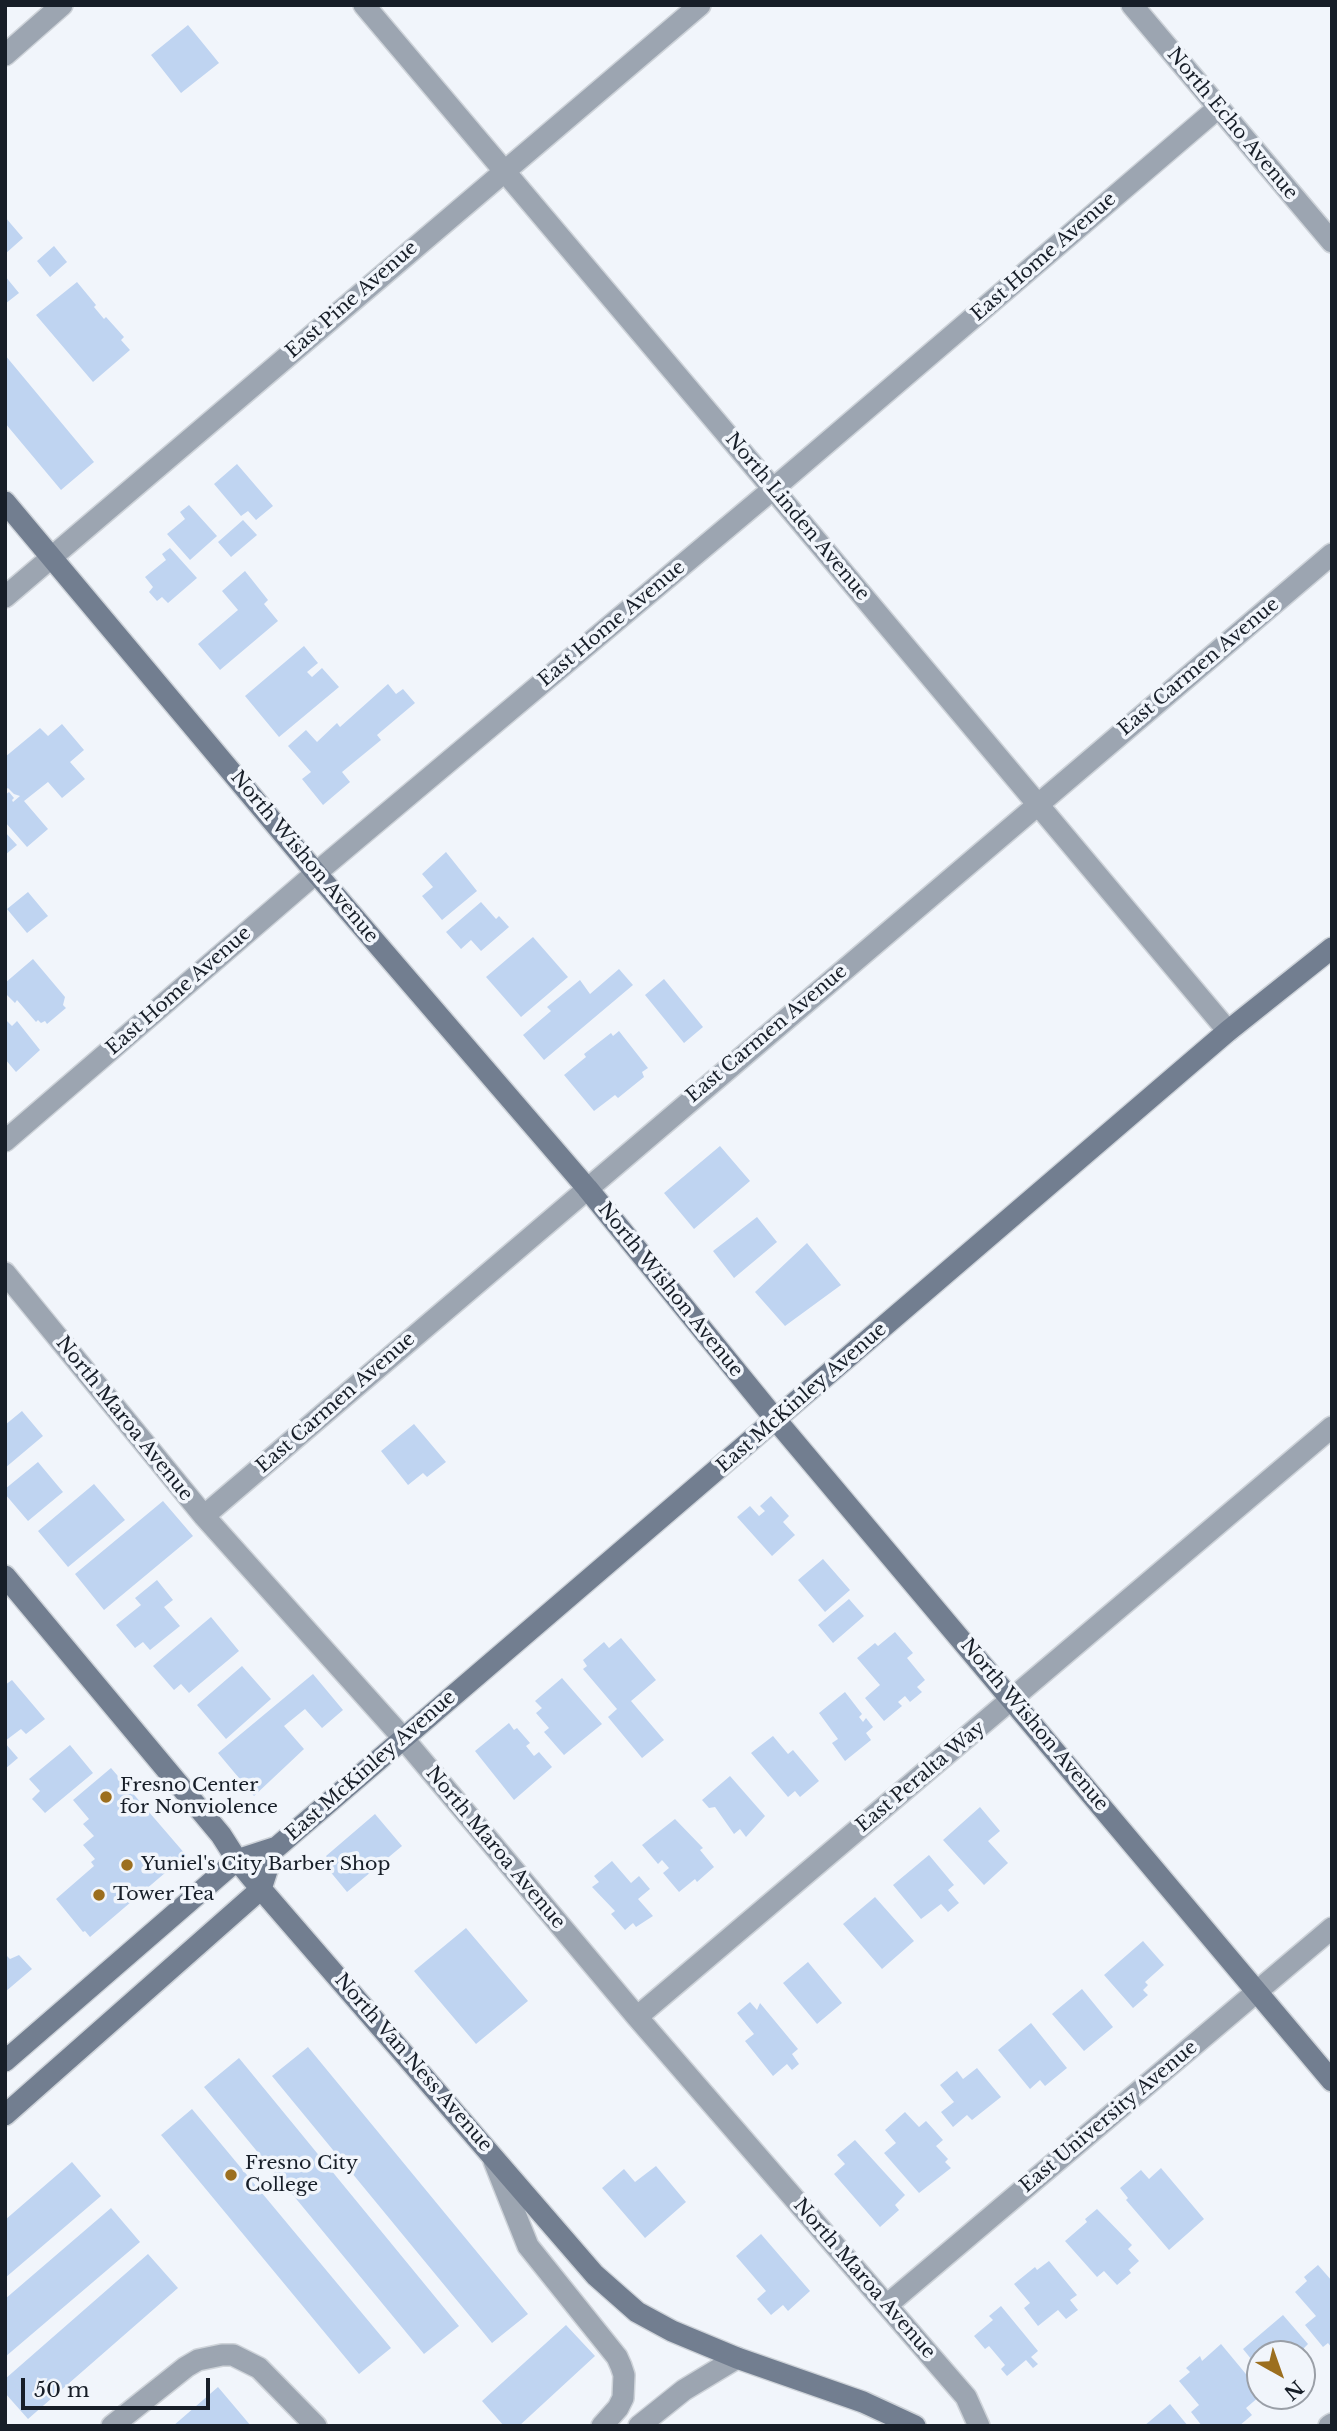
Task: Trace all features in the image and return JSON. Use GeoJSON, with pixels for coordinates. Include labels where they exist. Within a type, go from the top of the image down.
{"type":"FeatureCollection","features":[{"type":"Feature","properties":{"kind":"main road","name":"North Wishon Avenue"},"geometry":{"type":"LineString","coordinates":[[5,502],[316,873],[587,1188],[776,1420],[1332,2081]]}},
{"type":"Feature","properties":{"kind":"main road","name":"East McKinley Avenue"},"geometry":{"type":"LineString","coordinates":[[5,2061],[237,1860],[274,1850],[1228,1031],[1332,948]]}},
{"type":"Feature","properties":{"kind":"main road","name":"North Van Ness Avenue"},"geometry":{"type":"LineString","coordinates":[[5,1576],[221,1835],[261,1889],[595,2275],[636,2312],[672,2331],[737,2358],[863,2402],[915,2426]]}},
{"type":"Feature","properties":{"kind":"main road","name":"East McKinley Avenue"},"geometry":{"type":"LineString","coordinates":[[261,1889],[274,1850]]}},
{"type":"Feature","properties":{"kind":"main road"},"geometry":{"type":"LineString","coordinates":[[5,2115],[261,1889]]}},
{"type":"Feature","properties":{"kind":"street"},"geometry":{"type":"LineString","coordinates":[[5,55],[62,5]]}},
{"type":"Feature","properties":{"kind":"street","name":"North Linden Avenue"},"geometry":{"type":"LineString","coordinates":[[363,5],[1228,1031]]}},
{"type":"Feature","properties":{"kind":"street","name":"East Pine Avenue"},"geometry":{"type":"LineString","coordinates":[[5,597],[700,5]]}},
{"type":"Feature","properties":{"kind":"street","name":"North Echo Avenue"},"geometry":{"type":"LineString","coordinates":[[1132,5],[1332,242]]}},
{"type":"Feature","properties":{"kind":"street","name":"East Home Avenue"},"geometry":{"type":"LineString","coordinates":[[5,1141],[316,873],[773,489],[1218,108]]}},
{"type":"Feature","properties":{"kind":"street","name":"East Carmen Avenue"},"geometry":{"type":"LineString","coordinates":[[204,1516],[1332,554]]}},
{"type":"Feature","properties":{"kind":"street","name":"North Maroa Avenue"},"geometry":{"type":"LineString","coordinates":[[5,1273],[204,1516],[403,1738],[637,2017],[966,2397],[979,2426]]}},
{"type":"Feature","properties":{"kind":"street","name":"East Peralta Way"},"geometry":{"type":"LineString","coordinates":[[637,2017],[1332,1427]]}},
{"type":"Feature","properties":{"kind":"street","name":"East University Avenue"},"geometry":{"type":"LineString","coordinates":[[887,2305],[1332,1928]]}},
{"type":"Feature","properties":{"kind":"street"},"geometry":{"type":"LineString","coordinates":[[490,2152],[528,2246],[617,2357],[621,2366],[624,2375],[623,2398],[602,2426]]}},
{"type":"Feature","properties":{"kind":"street"},"geometry":{"type":"LineString","coordinates":[[112,2426],[186,2367],[222,2355],[233,2355],[259,2368],[316,2426]]}},
{"type":"Feature","properties":{"kind":"street"},"geometry":{"type":"LineString","coordinates":[[639,2426],[684,2390],[737,2358]]}},
{"type":"Feature","properties":{"kind":"building"},"geometry":{"type":"Polygon","coordinates":[[[188,25],[219,63],[181,93],[151,55],[188,25]]]}},
{"type":"Feature","properties":{"kind":"building"},"geometry":{"type":"Polygon","coordinates":[[[5,217],[23,238],[5,254],[5,217]]]}},
{"type":"Feature","properties":{"kind":"building"},"geometry":{"type":"Polygon","coordinates":[[[54,246],[67,262],[50,277],[37,261],[54,246]]]}},
{"type":"Feature","properties":{"kind":"building"},"geometry":{"type":"Polygon","coordinates":[[[5,276],[19,293],[5,304],[5,276]]]}},
{"type":"Feature","properties":{"kind":"building"},"geometry":{"type":"Polygon","coordinates":[[[77,282],[104,319],[106,317],[124,337],[121,340],[130,350],[93,382],[36,315],[77,282]]]}},
{"type":"Feature","properties":{"kind":"building"},"geometry":{"type":"Polygon","coordinates":[[[5,355],[94,462],[61,490],[5,423],[5,355]]]}},
{"type":"Feature","properties":{"kind":"building"},"geometry":{"type":"Polygon","coordinates":[[[237,464],[273,506],[256,520],[248,511],[241,516],[214,484],[237,464]]]}},
{"type":"Feature","properties":{"kind":"building"},"geometry":{"type":"Polygon","coordinates":[[[189,505],[217,536],[190,560],[167,534],[185,519],[180,512],[189,505]]]}},
{"type":"Feature","properties":{"kind":"building"},"geometry":{"type":"Polygon","coordinates":[[[243,520],[257,535],[231,557],[218,542],[243,520]]]}},
{"type":"Feature","properties":{"kind":"building"},"geometry":{"type":"Polygon","coordinates":[[[170,548],[197,578],[168,603],[162,597],[157,601],[149,592],[153,587],[145,577],[166,560],[162,554],[170,548]]]}},
{"type":"Feature","properties":{"kind":"building"},"geometry":{"type":"Polygon","coordinates":[[[245,571],[268,600],[264,604],[278,621],[220,670],[198,644],[238,610],[222,591],[245,571]]]}},
{"type":"Feature","properties":{"kind":"building"},"geometry":{"type":"Polygon","coordinates":[[[304,646],[318,663],[307,672],[312,677],[322,668],[339,687],[279,737],[245,696],[304,646]]]}},
{"type":"Feature","properties":{"kind":"building"},"geometry":{"type":"Polygon","coordinates":[[[388,684],[396,694],[403,689],[415,703],[377,735],[381,740],[342,772],[350,782],[323,805],[302,779],[311,772],[288,746],[306,730],[317,742],[337,723],[340,727],[388,684]]]}},
{"type":"Feature","properties":{"kind":"building"},"geometry":{"type":"Polygon","coordinates":[[[62,724],[84,750],[70,762],[85,779],[62,798],[48,782],[24,801],[48,829],[27,847],[5,822],[5,795],[9,792],[14,798],[13,802],[20,796],[8,788],[5,790],[5,757],[40,728],[48,736],[62,724]]]}},
{"type":"Feature","properties":{"kind":"building"},"geometry":{"type":"Polygon","coordinates":[[[5,832],[17,845],[5,855],[5,832]]]}},
{"type":"Feature","properties":{"kind":"building"},"geometry":{"type":"Polygon","coordinates":[[[446,852],[477,891],[442,920],[422,896],[433,887],[422,874],[446,852]]]}},
{"type":"Feature","properties":{"kind":"building"},"geometry":{"type":"Polygon","coordinates":[[[28,892],[48,916],[27,933],[7,909],[28,892]]]}},
{"type":"Feature","properties":{"kind":"building"},"geometry":{"type":"Polygon","coordinates":[[[481,902],[496,919],[499,916],[509,927],[481,951],[471,940],[461,949],[446,932],[481,902]]]}},
{"type":"Feature","properties":{"kind":"building"},"geometry":{"type":"Polygon","coordinates":[[[533,937],[568,977],[521,1017],[486,977],[533,937]]]}},
{"type":"Feature","properties":{"kind":"building"},"geometry":{"type":"Polygon","coordinates":[[[33,959],[65,997],[63,1005],[66,1008],[47,1024],[45,1021],[36,1022],[17,1000],[15,1003],[5,993],[5,983],[33,959]]]}},
{"type":"Feature","properties":{"kind":"building"},"geometry":{"type":"Polygon","coordinates":[[[619,969],[633,985],[544,1060],[523,1035],[551,1011],[547,1007],[580,980],[590,994],[619,969]]]}},
{"type":"Feature","properties":{"kind":"building"},"geometry":{"type":"Polygon","coordinates":[[[664,979],[703,1027],[684,1043],[645,995],[664,979]]]}},
{"type":"Feature","properties":{"kind":"building"},"geometry":{"type":"Polygon","coordinates":[[[5,1019],[12,1026],[17,1021],[40,1050],[16,1072],[5,1059],[5,1019]]]}},
{"type":"Feature","properties":{"kind":"building"},"geometry":{"type":"Polygon","coordinates":[[[619,1031],[648,1068],[642,1072],[644,1077],[618,1098],[615,1095],[594,1111],[564,1075],[586,1057],[584,1054],[611,1033],[613,1036],[619,1031]]]}},
{"type":"Feature","properties":{"kind":"building"},"geometry":{"type":"Polygon","coordinates":[[[720,1146],[750,1181],[694,1229],[664,1193],[720,1146]]]}},
{"type":"Feature","properties":{"kind":"building"},"geometry":{"type":"Polygon","coordinates":[[[757,1217],[777,1242],[734,1278],[713,1251],[757,1217]]]}},
{"type":"Feature","properties":{"kind":"building"},"geometry":{"type":"Polygon","coordinates":[[[807,1243],[841,1285],[785,1326],[755,1292],[807,1243]]]}},
{"type":"Feature","properties":{"kind":"building"},"geometry":{"type":"Polygon","coordinates":[[[22,1411],[43,1436],[5,1468],[5,1425],[22,1411]]]}},
{"type":"Feature","properties":{"kind":"building"},"geometry":{"type":"Polygon","coordinates":[[[414,1424],[446,1462],[427,1477],[423,1473],[408,1485],[381,1451],[414,1424]]]}},
{"type":"Feature","properties":{"kind":"building"},"geometry":{"type":"Polygon","coordinates":[[[38,1462],[63,1492],[28,1521],[5,1494],[5,1489],[38,1462]]]}},
{"type":"Feature","properties":{"kind":"building"},"geometry":{"type":"Polygon","coordinates":[[[94,1484],[125,1520],[68,1567],[38,1531],[94,1484]]]}},
{"type":"Feature","properties":{"kind":"building"},"geometry":{"type":"Polygon","coordinates":[[[771,1496],[789,1516],[783,1522],[795,1535],[772,1556],[737,1517],[750,1506],[759,1516],[765,1511],[760,1506],[771,1496]]]}},
{"type":"Feature","properties":{"kind":"building"},"geometry":{"type":"Polygon","coordinates":[[[163,1501],[193,1536],[104,1610],[75,1574],[163,1501]]]}},
{"type":"Feature","properties":{"kind":"building"},"geometry":{"type":"Polygon","coordinates":[[[823,1559],[850,1590],[825,1612],[798,1580],[823,1559]]]}},
{"type":"Feature","properties":{"kind":"building"},"geometry":{"type":"Polygon","coordinates":[[[157,1580],[173,1600],[164,1607],[180,1626],[150,1650],[143,1642],[135,1648],[116,1625],[141,1605],[135,1598],[157,1580]]]}},
{"type":"Feature","properties":{"kind":"building"},"geometry":{"type":"Polygon","coordinates":[[[849,1599],[864,1616],[833,1643],[818,1625],[849,1599]]]}},
{"type":"Feature","properties":{"kind":"building"},"geometry":{"type":"Polygon","coordinates":[[[211,1617],[239,1651],[189,1693],[181,1684],[174,1690],[153,1666],[211,1617]]]}},
{"type":"Feature","properties":{"kind":"building"},"geometry":{"type":"Polygon","coordinates":[[[895,1632],[913,1653],[907,1658],[925,1680],[917,1687],[922,1692],[910,1702],[905,1696],[898,1702],[902,1706],[884,1721],[865,1698],[880,1685],[857,1658],[875,1643],[878,1646],[895,1632]]]}},
{"type":"Feature","properties":{"kind":"building"},"geometry":{"type":"Polygon","coordinates":[[[621,1638],[656,1680],[631,1701],[664,1740],[642,1758],[608,1717],[617,1709],[583,1669],[587,1666],[583,1660],[604,1642],[609,1648],[621,1638]]]}},
{"type":"Feature","properties":{"kind":"building"},"geometry":{"type":"Polygon","coordinates":[[[242,1666],[271,1699],[226,1739],[197,1705],[242,1666]]]}},
{"type":"Feature","properties":{"kind":"building"},"geometry":{"type":"Polygon","coordinates":[[[313,1674],[343,1710],[322,1728],[305,1709],[284,1726],[304,1749],[254,1796],[218,1753],[313,1674]]]}},
{"type":"Feature","properties":{"kind":"building"},"geometry":{"type":"Polygon","coordinates":[[[562,1678],[602,1724],[564,1755],[544,1732],[549,1728],[536,1713],[542,1708],[535,1701],[562,1678]]]}},
{"type":"Feature","properties":{"kind":"building"},"geometry":{"type":"Polygon","coordinates":[[[12,1680],[45,1719],[26,1734],[21,1729],[5,1741],[5,1685],[12,1680]]]}},
{"type":"Feature","properties":{"kind":"building"},"geometry":{"type":"Polygon","coordinates":[[[845,1692],[862,1714],[859,1717],[863,1722],[866,1718],[873,1727],[866,1733],[871,1740],[845,1761],[832,1743],[838,1739],[819,1713],[845,1692]]]}},
{"type":"Feature","properties":{"kind":"building"},"geometry":{"type":"Polygon","coordinates":[[[509,1723],[530,1743],[526,1746],[534,1756],[539,1752],[552,1767],[514,1800],[475,1751],[509,1723]]]}},
{"type":"Feature","properties":{"kind":"building"},"geometry":{"type":"Polygon","coordinates":[[[773,1736],[788,1754],[793,1750],[819,1781],[800,1797],[795,1791],[788,1797],[751,1753],[773,1736]]]}},
{"type":"Feature","properties":{"kind":"building"},"geometry":{"type":"Polygon","coordinates":[[[5,1743],[18,1758],[5,1769],[5,1743]]]}},
{"type":"Feature","properties":{"kind":"building"},"geometry":{"type":"Polygon","coordinates":[[[70,1745],[93,1773],[45,1813],[32,1799],[40,1791],[29,1779],[70,1745]]]}},
{"type":"Feature","properties":{"kind":"building"},"geometry":{"type":"Polygon","coordinates":[[[111,1768],[186,1855],[90,1937],[56,1899],[94,1866],[91,1862],[95,1859],[83,1845],[94,1836],[83,1824],[89,1819],[73,1800],[111,1768]]]}},
{"type":"Feature","properties":{"kind":"building"},"geometry":{"type":"Polygon","coordinates":[[[730,1776],[765,1816],[746,1837],[740,1829],[734,1834],[715,1807],[709,1808],[702,1800],[730,1776]]]}},
{"type":"Feature","properties":{"kind":"building"},"geometry":{"type":"Polygon","coordinates":[[[980,1807],[1000,1831],[988,1841],[1008,1863],[984,1885],[943,1840],[980,1807]]]}},
{"type":"Feature","properties":{"kind":"building"},"geometry":{"type":"Polygon","coordinates":[[[375,1814],[402,1846],[347,1892],[324,1864],[329,1860],[326,1856],[375,1814]]]}},
{"type":"Feature","properties":{"kind":"building"},"geometry":{"type":"Polygon","coordinates":[[[675,1819],[703,1848],[700,1850],[714,1867],[697,1882],[695,1879],[679,1892],[663,1873],[669,1868],[662,1860],[658,1864],[642,1845],[675,1819]]]}},
{"type":"Feature","properties":{"kind":"building"},"geometry":{"type":"Polygon","coordinates":[[[929,1855],[954,1885],[948,1890],[959,1903],[948,1912],[941,1904],[921,1919],[893,1885],[929,1855]]]}},
{"type":"Feature","properties":{"kind":"building"},"geometry":{"type":"Polygon","coordinates":[[[612,1861],[631,1883],[639,1876],[650,1889],[638,1899],[653,1916],[636,1927],[633,1923],[625,1930],[611,1914],[615,1911],[592,1887],[599,1882],[594,1876],[612,1861]]]}},
{"type":"Feature","properties":{"kind":"building"},"geometry":{"type":"Polygon","coordinates":[[[875,1897],[914,1941],[882,1969],[843,1924],[875,1897]]]}},
{"type":"Feature","properties":{"kind":"building"},"geometry":{"type":"Polygon","coordinates":[[[466,1928],[528,2001],[476,2044],[414,1971],[466,1928]]]}},
{"type":"Feature","properties":{"kind":"building"},"geometry":{"type":"Polygon","coordinates":[[[1143,1941],[1164,1965],[1145,1982],[1148,1985],[1143,1990],[1148,1995],[1133,2008],[1104,1975],[1143,1941]]]}},
{"type":"Feature","properties":{"kind":"building"},"geometry":{"type":"Polygon","coordinates":[[[5,1954],[10,1959],[19,1955],[32,1969],[5,1992],[5,1954]]]}},
{"type":"Feature","properties":{"kind":"building"},"geometry":{"type":"Polygon","coordinates":[[[808,1962],[842,2003],[817,2024],[783,1983],[808,1962]]]}},
{"type":"Feature","properties":{"kind":"building"},"geometry":{"type":"Polygon","coordinates":[[[1082,1989],[1113,2027],[1084,2051],[1052,2014],[1082,1989]]]}},
{"type":"Feature","properties":{"kind":"building"},"geometry":{"type":"Polygon","coordinates":[[[750,2002],[757,2010],[760,2003],[798,2049],[792,2054],[799,2064],[792,2070],[787,2064],[773,2076],[745,2041],[754,2034],[737,2013],[750,2002]]]}},
{"type":"Feature","properties":{"kind":"building"},"geometry":{"type":"Polygon","coordinates":[[[1031,2023],[1067,2068],[1045,2086],[1040,2080],[1030,2089],[998,2050],[1031,2023]]]}},
{"type":"Feature","properties":{"kind":"building"},"geometry":{"type":"Polygon","coordinates":[[[308,2047],[528,2314],[492,2343],[272,2076],[308,2047]]]}},
{"type":"Feature","properties":{"kind":"building"},"geometry":{"type":"Polygon","coordinates":[[[239,2058],[459,2326],[424,2354],[204,2087],[239,2058]]]}},
{"type":"Feature","properties":{"kind":"building"},"geometry":{"type":"Polygon","coordinates":[[[977,2068],[1001,2097],[972,2120],[967,2115],[953,2127],[941,2112],[954,2102],[940,2085],[957,2071],[963,2079],[977,2068]]]}},
{"type":"Feature","properties":{"kind":"building"},"geometry":{"type":"Polygon","coordinates":[[[192,2109],[391,2348],[359,2374],[161,2135],[192,2109]]]}},
{"type":"Feature","properties":{"kind":"building"},"geometry":{"type":"Polygon","coordinates":[[[905,2112],[919,2127],[926,2121],[943,2140],[936,2146],[948,2159],[945,2162],[951,2168],[919,2193],[884,2153],[896,2143],[885,2130],[905,2112]]]}},
{"type":"Feature","properties":{"kind":"building"},"geometry":{"type":"Polygon","coordinates":[[[855,2140],[905,2195],[895,2205],[899,2210],[880,2227],[834,2174],[845,2164],[837,2155],[855,2140]]]}},
{"type":"Feature","properties":{"kind":"building"},"geometry":{"type":"Polygon","coordinates":[[[72,2162],[101,2196],[5,2278],[5,2220],[72,2162]]]}},
{"type":"Feature","properties":{"kind":"building"},"geometry":{"type":"Polygon","coordinates":[[[656,2166],[686,2202],[645,2238],[602,2188],[624,2169],[635,2182],[656,2166]]]}},
{"type":"Feature","properties":{"kind":"building"},"geometry":{"type":"Polygon","coordinates":[[[1161,2168],[1204,2219],[1169,2250],[1126,2200],[1128,2198],[1120,2188],[1141,2170],[1149,2179],[1161,2168]]]}},
{"type":"Feature","properties":{"kind":"building"},"geometry":{"type":"Polygon","coordinates":[[[111,2208],[140,2242],[5,2357],[5,2299],[111,2208]]]}},
{"type":"Feature","properties":{"kind":"building"},"geometry":{"type":"Polygon","coordinates":[[[1097,2209],[1132,2245],[1128,2249],[1139,2261],[1129,2270],[1131,2273],[1117,2285],[1104,2271],[1097,2277],[1065,2241],[1087,2222],[1085,2219],[1097,2209]]]}},
{"type":"Feature","properties":{"kind":"building"},"geometry":{"type":"Polygon","coordinates":[[[761,2234],[810,2291],[788,2311],[783,2305],[771,2315],[757,2299],[766,2291],[736,2256],[761,2234]]]}},
{"type":"Feature","properties":{"kind":"building"},"geometry":{"type":"Polygon","coordinates":[[[148,2254],[178,2288],[28,2419],[5,2393],[5,2379],[148,2254]]]}},
{"type":"Feature","properties":{"kind":"building"},"geometry":{"type":"Polygon","coordinates":[[[1049,2261],[1077,2295],[1070,2300],[1078,2310],[1066,2319],[1058,2310],[1038,2326],[1024,2308],[1030,2303],[1014,2284],[1035,2267],[1037,2270],[1049,2261]]]}},
{"type":"Feature","properties":{"kind":"building"},"geometry":{"type":"Polygon","coordinates":[[[1318,2265],[1332,2281],[1332,2348],[1328,2343],[1323,2347],[1305,2325],[1316,2316],[1295,2292],[1307,2281],[1304,2277],[1318,2265]]]}},
{"type":"Feature","properties":{"kind":"building"},"geometry":{"type":"Polygon","coordinates":[[[1001,2306],[1038,2351],[1031,2357],[1038,2364],[1033,2368],[1026,2360],[1007,2376],[1001,2369],[1005,2365],[989,2346],[985,2349],[974,2336],[993,2320],[989,2316],[1001,2306]]]}},
{"type":"Feature","properties":{"kind":"building"},"geometry":{"type":"Polygon","coordinates":[[[1283,2315],[1305,2340],[1254,2340],[1283,2315]]]}},
{"type":"Feature","properties":{"kind":"building"},"geometry":{"type":"Polygon","coordinates":[[[566,2325],[595,2356],[519,2426],[504,2426],[482,2401],[566,2325]]]}},
{"type":"Feature","properties":{"kind":"building"},"geometry":{"type":"Polygon","coordinates":[[[1221,2344],[1246,2374],[1246,2410],[1252,2415],[1239,2426],[1202,2426],[1191,2412],[1199,2405],[1179,2381],[1190,2372],[1186,2368],[1200,2356],[1202,2361],[1221,2344]]]}},
{"type":"Feature","properties":{"kind":"building"},"geometry":{"type":"Polygon","coordinates":[[[218,2387],[251,2426],[173,2426],[218,2387]]]}},
{"type":"Feature","properties":{"kind":"building"},"geometry":{"type":"Polygon","coordinates":[[[1170,2404],[1188,2426],[1144,2426],[1170,2404]]]}},
{"type":"Feature","properties":{"kind":"place","name":"Fresno Center for Nonviolence"},"geometry":{"type":"Point","coordinates":[106,1797]}},
{"type":"Feature","properties":{"kind":"place","name":"Yuniel's City Barber Shop"},"geometry":{"type":"Point","coordinates":[127,1865]}},
{"type":"Feature","properties":{"kind":"place","name":"Tower Tea"},"geometry":{"type":"Point","coordinates":[99,1895]}},
{"type":"Feature","properties":{"kind":"place","name":"Fresno City College"},"geometry":{"type":"Point","coordinates":[231,2175]}}]}
